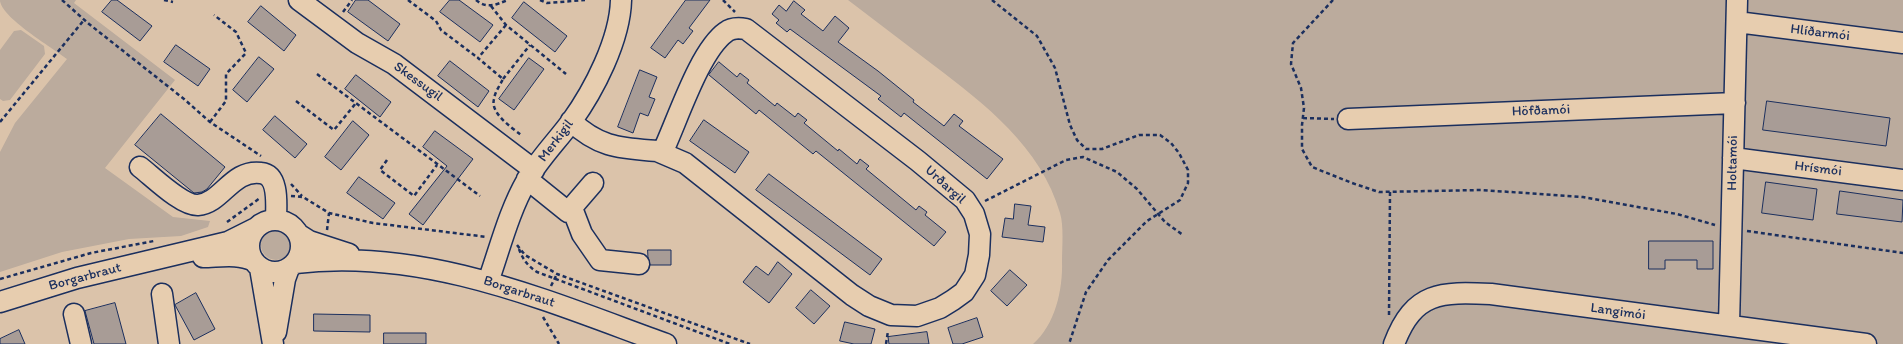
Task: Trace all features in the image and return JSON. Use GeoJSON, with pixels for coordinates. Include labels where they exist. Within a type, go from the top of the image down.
{"type":"FeatureCollection","features":[{"type":"Feature","properties":{"kind":"street","name":"Skessugil"},"geometry":{"type":"LineString","coordinates":[[299,0],[357,43],[394,64],[531,174],[568,212],[572,208]]}},
{"type":"Feature","properties":{"kind":"street","name":"Merkigil"},"geometry":{"type":"LineString","coordinates":[[488,282],[517,200],[531,174],[572,121],[608,56],[618,26],[621,0]]}},
{"type":"Feature","properties":{"kind":"street","name":"Holtamói"},"geometry":{"type":"LineString","coordinates":[[1729,325],[1737,0]]}},
{"type":"Feature","properties":{"kind":"street","name":"Hlíðarmói"},"geometry":{"type":"LineString","coordinates":[[1737,22],[1903,43]]}},
{"type":"Feature","properties":{"kind":"street","name":"Urðargil"},"geometry":{"type":"LineString","coordinates":[[572,121],[582,131],[608,145],[658,151],[662,153],[685,163],[701,174],[852,295],[869,306],[891,315],[917,316],[940,308],[964,292],[975,275],[979,255],[980,234],[974,214],[965,200],[918,160],[746,29],[738,28],[726,31],[712,47],[694,79],[662,153]]}},
{"type":"Feature","properties":{"kind":"street","name":"Höfðamói"},"geometry":{"type":"LineString","coordinates":[[1348,119],[1735,103]]}},
{"type":"Feature","properties":{"kind":"street","name":"Hrísmói"},"geometry":{"type":"LineString","coordinates":[[1733,158],[1903,180]]}},
{"type":"Feature","properties":{"kind":"street"},"geometry":{"type":"LineString","coordinates":[[140,167],[185,202],[197,205],[208,203],[228,184],[250,172],[263,173],[274,182],[276,195],[276,220]]}},
{"type":"Feature","properties":{"kind":"street"},"geometry":{"type":"LineString","coordinates":[[593,183],[572,208],[582,234],[600,260],[639,264]]}},
{"type":"Feature","properties":{"kind":"street"},"geometry":{"type":"LineString","coordinates":[[276,220],[289,224],[298,234],[301,249],[285,279],[274,344],[257,264],[250,253],[249,244],[251,236],[256,228],[262,224],[276,220]]}},
{"type":"Feature","properties":{"kind":"street","name":"Borgarbraut"},"geometry":{"type":"LineString","coordinates":[[0,302],[77,278],[171,257],[228,242],[256,228]]}},
{"type":"Feature","properties":{"kind":"street","name":"Borgarbraut"},"geometry":{"type":"LineString","coordinates":[[298,234],[317,244],[366,260]]}},
{"type":"Feature","properties":{"kind":"street","name":"Borgarbraut"},"geometry":{"type":"LineString","coordinates":[[171,257],[234,256],[244,257],[257,264]]}},
{"type":"Feature","properties":{"kind":"street","name":"Borgarbraut"},"geometry":{"type":"LineString","coordinates":[[292,266],[322,260],[366,260],[408,264],[488,282],[546,300],[666,344]]}},
{"type":"Feature","properties":{"kind":"street"},"geometry":{"type":"LineString","coordinates":[[257,264],[274,272],[292,266]]}},
{"type":"Feature","properties":{"kind":"street","name":"Langimói"},"geometry":{"type":"LineString","coordinates":[[1394,344],[1406,319],[1418,304],[1438,295],[1466,293],[1491,294],[1866,344]]}},
{"type":"Feature","properties":{"kind":"street"},"geometry":{"type":"LineString","coordinates":[[162,294],[169,344]]}},
{"type":"Feature","properties":{"kind":"street"},"geometry":{"type":"LineString","coordinates":[[74,314],[81,344]]}},
{"type":"Feature","properties":{"kind":"path"},"geometry":{"type":"LineString","coordinates":[[62,0],[84,20],[184,98],[210,122],[265,159]]}},
{"type":"Feature","properties":{"kind":"path"},"geometry":{"type":"LineString","coordinates":[[164,0],[173,2]]}},
{"type":"Feature","properties":{"kind":"path"},"geometry":{"type":"LineString","coordinates":[[408,0],[436,21],[440,30],[478,58],[503,79]]}},
{"type":"Feature","properties":{"kind":"path"},"geometry":{"type":"LineString","coordinates":[[476,0],[482,5],[491,6],[508,0]]}},
{"type":"Feature","properties":{"kind":"path"},"geometry":{"type":"LineString","coordinates":[[540,0],[547,3],[585,0]]}},
{"type":"Feature","properties":{"kind":"path"},"geometry":{"type":"LineString","coordinates":[[992,0],[1037,36],[1055,68],[1070,125],[1077,140],[1086,149],[1102,149],[1139,135],[1160,135],[1171,143],[1180,153],[1188,170],[1188,183],[1180,200],[1147,221],[1108,260],[1086,292],[1069,344]]}},
{"type":"Feature","properties":{"kind":"path"},"geometry":{"type":"LineString","coordinates":[[1333,0],[1293,43],[1291,64],[1301,88],[1304,108],[1302,118],[1302,149],[1312,168],[1379,192],[1480,190],[1583,196],[1677,214],[1731,229],[1903,253]]}},
{"type":"Feature","properties":{"kind":"path"},"geometry":{"type":"LineString","coordinates":[[491,6],[506,25],[566,74]]}},
{"type":"Feature","properties":{"kind":"path"},"geometry":{"type":"LineString","coordinates":[[210,122],[226,101],[226,74],[246,53],[236,32],[214,15]]}},
{"type":"Feature","properties":{"kind":"path"},"geometry":{"type":"LineString","coordinates":[[0,122],[84,20]]}},
{"type":"Feature","properties":{"kind":"path"},"geometry":{"type":"LineString","coordinates":[[478,58],[506,25]]}},
{"type":"Feature","properties":{"kind":"path"},"geometry":{"type":"LineString","coordinates":[[521,135],[494,109],[493,100],[503,79],[530,45]]}},
{"type":"Feature","properties":{"kind":"path"},"geometry":{"type":"LineString","coordinates":[[317,74],[480,196]]}},
{"type":"Feature","properties":{"kind":"path"},"geometry":{"type":"LineString","coordinates":[[296,101],[334,130],[356,103]]}},
{"type":"Feature","properties":{"kind":"path"},"geometry":{"type":"LineString","coordinates":[[1302,118],[1348,119]]}},
{"type":"Feature","properties":{"kind":"path"},"geometry":{"type":"LineString","coordinates":[[970,208],[1066,160],[1084,156],[1117,172],[1137,189],[1165,222],[1183,236]]}},
{"type":"Feature","properties":{"kind":"path"},"geometry":{"type":"LineString","coordinates":[[387,160],[380,170],[414,196],[437,165]]}},
{"type":"Feature","properties":{"kind":"path"},"geometry":{"type":"LineString","coordinates":[[290,182],[303,196]]}},
{"type":"Feature","properties":{"kind":"path"},"geometry":{"type":"LineString","coordinates":[[1389,317],[1390,192]]}},
{"type":"Feature","properties":{"kind":"path"},"geometry":{"type":"LineString","coordinates":[[326,234],[329,213]]}},
{"type":"Feature","properties":{"kind":"path"},"geometry":{"type":"LineString","coordinates":[[730,344],[537,272],[528,266],[522,258],[517,246],[525,255],[557,274],[750,344]]}},
{"type":"Feature","properties":{"kind":"path"},"geometry":{"type":"LineString","coordinates":[[549,290],[557,274]]}},
{"type":"Feature","properties":{"kind":"path"},"geometry":{"type":"LineString","coordinates":[[542,312],[543,318],[559,344]]}},
{"type":"Feature","properties":{"kind":"shaded area"},"geometry":{"type":"Polygon","coordinates":[[[0,0],[76,0],[74,3],[175,80],[105,168],[173,217],[210,221],[208,227],[181,236],[129,239],[62,252],[0,272],[0,152],[15,123],[67,59],[28,32],[8,15],[2,7],[0,0]]]}},
{"type":"Feature","properties":{"kind":"shaded area"},"geometry":{"type":"Polygon","coordinates":[[[848,0],[1903,0],[1903,344],[1033,344],[1041,336],[1052,317],[1061,284],[1062,224],[1060,213],[1051,189],[1025,147],[991,111],[952,79],[848,0]]]}},
{"type":"Feature","properties":{"kind":"shaded area"},"geometry":{"type":"Polygon","coordinates":[[[21,30],[44,46],[45,54],[10,100],[3,101],[0,99],[0,50],[14,31],[21,30]]]}},
{"type":"Feature","properties":{"kind":"shaded area"},"geometry":{"type":"Polygon","coordinates":[[[276,230],[287,234],[291,245],[287,256],[276,260],[265,256],[261,245],[265,234],[276,230]]]}},
{"type":"Feature","properties":{"kind":"building"},"geometry":{"type":"Polygon","coordinates":[[[112,0],[117,0],[152,26],[140,41],[102,12],[112,0]]]}},
{"type":"Feature","properties":{"kind":"building"},"geometry":{"type":"Polygon","coordinates":[[[356,0],[368,0],[400,24],[388,41],[348,12],[356,0]]]}},
{"type":"Feature","properties":{"kind":"building"},"geometry":{"type":"Polygon","coordinates":[[[450,0],[459,0],[493,25],[480,42],[440,12],[450,0]]]}},
{"type":"Feature","properties":{"kind":"building"},"geometry":{"type":"Polygon","coordinates":[[[686,0],[710,0],[689,28],[693,31],[683,44],[678,40],[665,58],[651,48],[686,0]]]}},
{"type":"Feature","properties":{"kind":"building"},"geometry":{"type":"Polygon","coordinates":[[[794,1],[805,10],[801,14],[823,31],[835,16],[849,28],[838,42],[878,71],[914,100],[913,102],[944,126],[954,114],[963,121],[959,126],[1003,159],[987,179],[904,113],[901,117],[878,99],[881,96],[790,29],[787,32],[776,23],[779,20],[772,14],[779,5],[786,11],[794,1]]]}},
{"type":"Feature","properties":{"kind":"building"},"geometry":{"type":"Polygon","coordinates":[[[524,2],[567,36],[555,52],[512,18],[524,2]]]}},
{"type":"Feature","properties":{"kind":"building"},"geometry":{"type":"Polygon","coordinates":[[[261,6],[296,35],[284,51],[248,22],[261,6]]]}},
{"type":"Feature","properties":{"kind":"building"},"geometry":{"type":"Polygon","coordinates":[[[176,45],[210,69],[198,86],[164,62],[176,45]]]}},
{"type":"Feature","properties":{"kind":"building"},"geometry":{"type":"Polygon","coordinates":[[[259,57],[274,69],[247,102],[233,90],[259,57]]]}},
{"type":"Feature","properties":{"kind":"building"},"geometry":{"type":"Polygon","coordinates":[[[529,58],[544,69],[514,110],[499,99],[529,58]]]}},
{"type":"Feature","properties":{"kind":"building"},"geometry":{"type":"Polygon","coordinates":[[[450,61],[489,91],[478,107],[438,76],[450,61]]]}},
{"type":"Feature","properties":{"kind":"building"},"geometry":{"type":"Polygon","coordinates":[[[719,62],[737,77],[740,73],[749,80],[747,83],[775,106],[777,103],[795,117],[798,113],[807,120],[804,123],[838,151],[839,149],[857,164],[860,159],[869,166],[866,169],[916,210],[919,206],[927,212],[925,215],[946,232],[934,246],[816,151],[813,154],[759,110],[756,114],[709,75],[719,62]]]}},
{"type":"Feature","properties":{"kind":"building"},"geometry":{"type":"Polygon","coordinates":[[[640,70],[657,77],[649,97],[655,99],[648,116],[640,113],[633,133],[618,127],[640,70]]]}},
{"type":"Feature","properties":{"kind":"building"},"geometry":{"type":"Polygon","coordinates":[[[356,75],[391,102],[380,117],[345,89],[356,75]]]}},
{"type":"Feature","properties":{"kind":"building"},"geometry":{"type":"Polygon","coordinates":[[[1767,101],[1890,118],[1886,146],[1763,130],[1767,101]]]}},
{"type":"Feature","properties":{"kind":"building"},"geometry":{"type":"Polygon","coordinates":[[[161,114],[225,167],[207,189],[202,192],[194,193],[135,145],[161,114]]]}},
{"type":"Feature","properties":{"kind":"building"},"geometry":{"type":"Polygon","coordinates":[[[275,116],[307,144],[295,158],[263,130],[275,116]]]}},
{"type":"Feature","properties":{"kind":"building"},"geometry":{"type":"Polygon","coordinates":[[[704,120],[749,152],[735,173],[690,141],[704,120]]]}},
{"type":"Feature","properties":{"kind":"building"},"geometry":{"type":"Polygon","coordinates":[[[353,121],[369,135],[341,170],[325,157],[353,121]]]}},
{"type":"Feature","properties":{"kind":"building"},"geometry":{"type":"Polygon","coordinates":[[[435,131],[473,159],[423,225],[409,214],[447,166],[423,147],[435,131]]]}},
{"type":"Feature","properties":{"kind":"building"},"geometry":{"type":"Polygon","coordinates":[[[769,174],[882,259],[870,275],[756,190],[769,174]]]}},
{"type":"Feature","properties":{"kind":"building"},"geometry":{"type":"Polygon","coordinates":[[[359,177],[395,203],[383,219],[347,193],[359,177]]]}},
{"type":"Feature","properties":{"kind":"building"},"geometry":{"type":"Polygon","coordinates":[[[1766,182],[1817,189],[1813,220],[1762,213],[1766,182]]]}},
{"type":"Feature","properties":{"kind":"building"},"geometry":{"type":"Polygon","coordinates":[[[1840,191],[1903,200],[1902,222],[1837,214],[1840,191]]]}},
{"type":"Feature","properties":{"kind":"building"},"geometry":{"type":"Polygon","coordinates":[[[1015,204],[1031,206],[1028,225],[1045,227],[1043,242],[1002,237],[1005,218],[1013,219],[1015,204]]]}},
{"type":"Feature","properties":{"kind":"building"},"geometry":{"type":"Polygon","coordinates":[[[1649,241],[1713,241],[1713,269],[1697,269],[1697,260],[1665,260],[1665,269],[1649,269],[1649,241]]]}},
{"type":"Feature","properties":{"kind":"building"},"geometry":{"type":"Polygon","coordinates":[[[648,250],[671,250],[671,265],[650,265],[648,250]]]}},
{"type":"Feature","properties":{"kind":"building"},"geometry":{"type":"Polygon","coordinates":[[[778,262],[792,274],[769,303],[743,282],[756,266],[768,275],[778,262]]]}},
{"type":"Feature","properties":{"kind":"building"},"geometry":{"type":"Polygon","coordinates":[[[1010,270],[1027,285],[1007,306],[991,291],[1010,270]]]}},
{"type":"Feature","properties":{"kind":"building"},"geometry":{"type":"Polygon","coordinates":[[[811,290],[830,306],[814,324],[796,308],[811,290]]]}},
{"type":"Feature","properties":{"kind":"building"},"geometry":{"type":"Polygon","coordinates":[[[196,293],[215,329],[194,340],[175,305],[196,293]]]}},
{"type":"Feature","properties":{"kind":"building"},"geometry":{"type":"Polygon","coordinates":[[[115,303],[126,344],[94,344],[85,311],[115,303]]]}},
{"type":"Feature","properties":{"kind":"building"},"geometry":{"type":"Polygon","coordinates":[[[314,314],[370,315],[370,332],[314,331],[314,314]]]}},
{"type":"Feature","properties":{"kind":"building"},"geometry":{"type":"Polygon","coordinates":[[[977,318],[983,337],[962,344],[953,344],[948,328],[977,318]]]}},
{"type":"Feature","properties":{"kind":"building"},"geometry":{"type":"Polygon","coordinates":[[[845,322],[875,329],[871,344],[854,344],[840,341],[845,322]]]}},
{"type":"Feature","properties":{"kind":"building"},"geometry":{"type":"Polygon","coordinates":[[[19,330],[25,344],[0,344],[0,339],[19,330]]]}},
{"type":"Feature","properties":{"kind":"building"},"geometry":{"type":"Polygon","coordinates":[[[927,332],[929,344],[889,344],[888,337],[927,332]]]}},
{"type":"Feature","properties":{"kind":"building"},"geometry":{"type":"Polygon","coordinates":[[[384,333],[426,333],[426,344],[384,344],[384,333]]]}}]}
